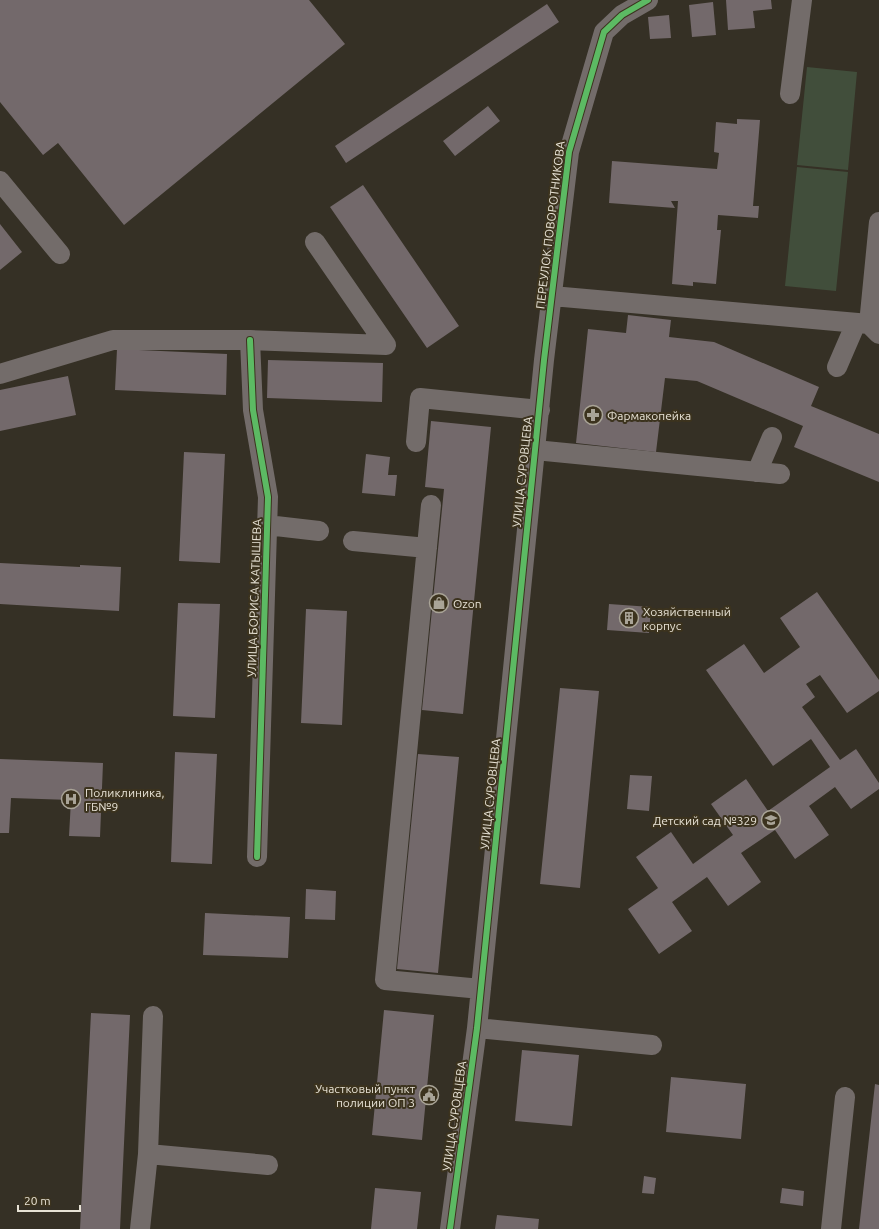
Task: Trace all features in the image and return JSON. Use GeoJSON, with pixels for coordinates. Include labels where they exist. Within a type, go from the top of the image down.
{"type":"FeatureCollection","features":[{"type":"Feature","properties":{"kind":"street","name":"ПЕРЕУЛОК ПОВОРОТНИКОВА"},"geometry":{"type":"LineString","coordinates":[[544,360],[569,152],[604,32],[622,15],[648,0]]}},
{"type":"Feature","properties":{"kind":"street"},"geometry":{"type":"LineString","coordinates":[[790,94],[802,0]]}},
{"type":"Feature","properties":{"kind":"street"},"geometry":{"type":"LineString","coordinates":[[0,181],[60,254]]}},
{"type":"Feature","properties":{"kind":"street"},"geometry":{"type":"LineString","coordinates":[[838,367],[868,327],[879,222]]}},
{"type":"Feature","properties":{"kind":"street"},"geometry":{"type":"LineString","coordinates":[[0,374],[113,340],[250,340],[386,345],[314,242]]}},
{"type":"Feature","properties":{"kind":"street"},"geometry":{"type":"LineString","coordinates":[[552,296],[868,327]]}},
{"type":"Feature","properties":{"kind":"street","name":"УЛИЦА БОРИСА КАТЫШЕВА"},"geometry":{"type":"LineString","coordinates":[[250,340],[253,410],[268,497],[257,857]]}},
{"type":"Feature","properties":{"kind":"street","name":"УЛИЦА СУРОВЦЕВА"},"geometry":{"type":"LineString","coordinates":[[450,1229],[478,1028],[544,360]]}},
{"type":"Feature","properties":{"kind":"street"},"geometry":{"type":"LineString","coordinates":[[416,442],[420,398],[540,410]]}},
{"type":"Feature","properties":{"kind":"street"},"geometry":{"type":"LineString","coordinates":[[757,472],[772,437]]}},
{"type":"Feature","properties":{"kind":"street"},"geometry":{"type":"LineString","coordinates":[[535,450],[780,474]]}},
{"type":"Feature","properties":{"kind":"street"},"geometry":{"type":"LineString","coordinates":[[431,505],[385,980],[481,989]]}},
{"type":"Feature","properties":{"kind":"street"},"geometry":{"type":"LineString","coordinates":[[267,525],[319,531]]}},
{"type":"Feature","properties":{"kind":"street"},"geometry":{"type":"LineString","coordinates":[[353,541],[427,548]]}},
{"type":"Feature","properties":{"kind":"street"},"geometry":{"type":"LineString","coordinates":[[140,1229],[148,1154],[152,1016]]}},
{"type":"Feature","properties":{"kind":"street"},"geometry":{"type":"LineString","coordinates":[[478,1028],[652,1045]]}},
{"type":"Feature","properties":{"kind":"street"},"geometry":{"type":"LineString","coordinates":[[831,1229],[845,1097]]}},
{"type":"Feature","properties":{"kind":"street"},"geometry":{"type":"LineString","coordinates":[[148,1154],[268,1166]]}},
{"type":"Feature","properties":{"kind":"green space"},"geometry":{"type":"Polygon","coordinates":[[[807,67],[857,72],[848,170],[797,165],[807,67]]]}},
{"type":"Feature","properties":{"kind":"green space"},"geometry":{"type":"Polygon","coordinates":[[[797,167],[848,172],[836,291],[785,286],[797,167]]]}},
{"type":"Feature","properties":{"kind":"building"},"geometry":{"type":"Polygon","coordinates":[[[0,0],[309,0],[345,44],[124,225],[58,143],[43,155],[0,102],[0,0]]]}},
{"type":"Feature","properties":{"kind":"building"},"geometry":{"type":"Polygon","coordinates":[[[726,0],[771,0],[772,9],[753,11],[755,28],[728,30],[726,0]]]}},
{"type":"Feature","properties":{"kind":"building"},"geometry":{"type":"Polygon","coordinates":[[[713,2],[716,35],[692,37],[689,5],[713,2]]]}},
{"type":"Feature","properties":{"kind":"building"},"geometry":{"type":"Polygon","coordinates":[[[547,4],[559,22],[346,163],[335,146],[547,4]]]}},
{"type":"Feature","properties":{"kind":"building"},"geometry":{"type":"Polygon","coordinates":[[[669,15],[671,38],[650,39],[648,17],[669,15]]]}},
{"type":"Feature","properties":{"kind":"building"},"geometry":{"type":"Polygon","coordinates":[[[488,106],[500,121],[455,156],[443,141],[488,106]]]}},
{"type":"Feature","properties":{"kind":"building"},"geometry":{"type":"Polygon","coordinates":[[[737,119],[760,120],[753,206],[759,206],[758,218],[718,215],[717,230],[721,230],[716,284],[693,282],[693,286],[672,284],[678,201],[671,201],[675,208],[609,203],[612,161],[717,169],[719,153],[714,152],[716,122],[737,124],[737,119]]]}},
{"type":"Feature","properties":{"kind":"building"},"geometry":{"type":"Polygon","coordinates":[[[363,185],[459,326],[427,348],[330,207],[363,185]]]}},
{"type":"Feature","properties":{"kind":"building"},"geometry":{"type":"Polygon","coordinates":[[[0,224],[22,252],[0,270],[0,224]]]}},
{"type":"Feature","properties":{"kind":"building"},"geometry":{"type":"Polygon","coordinates":[[[628,315],[671,320],[669,337],[714,342],[819,387],[811,406],[879,434],[879,482],[794,447],[803,426],[697,381],[665,378],[656,452],[576,443],[588,329],[626,333],[628,315]]]}},
{"type":"Feature","properties":{"kind":"building"},"geometry":{"type":"Polygon","coordinates":[[[117,349],[227,354],[226,395],[115,390],[117,349]]]}},
{"type":"Feature","properties":{"kind":"building"},"geometry":{"type":"Polygon","coordinates":[[[268,360],[383,363],[382,402],[267,398],[268,360]]]}},
{"type":"Feature","properties":{"kind":"building"},"geometry":{"type":"Polygon","coordinates":[[[68,376],[76,415],[0,431],[0,390],[68,376]]]}},
{"type":"Feature","properties":{"kind":"building"},"geometry":{"type":"Polygon","coordinates":[[[431,421],[491,427],[463,714],[422,710],[444,489],[425,487],[431,421]]]}},
{"type":"Feature","properties":{"kind":"building"},"geometry":{"type":"Polygon","coordinates":[[[184,452],[225,454],[220,563],[179,561],[184,452]]]}},
{"type":"Feature","properties":{"kind":"building"},"geometry":{"type":"Polygon","coordinates":[[[366,454],[390,457],[388,475],[397,475],[395,496],[362,493],[366,454]]]}},
{"type":"Feature","properties":{"kind":"building"},"geometry":{"type":"Polygon","coordinates":[[[0,563],[80,567],[80,565],[121,567],[119,611],[0,604],[0,563]]]}},
{"type":"Feature","properties":{"kind":"building"},"geometry":{"type":"Polygon","coordinates":[[[817,592],[879,680],[879,691],[847,713],[820,675],[806,684],[815,697],[802,707],[840,760],[856,749],[879,783],[879,789],[851,809],[835,787],[809,806],[829,835],[795,859],[775,830],[741,853],[761,882],[728,906],[707,877],[672,902],[692,931],[659,954],[628,909],[658,888],[636,857],[671,832],[693,864],[733,835],[711,804],[746,779],[768,811],[830,767],[811,739],[773,766],[706,670],[744,644],[764,673],[800,647],[780,618],[817,592]]]}},
{"type":"Feature","properties":{"kind":"building"},"geometry":{"type":"Polygon","coordinates":[[[178,603],[220,604],[215,718],[173,716],[178,603]]]}},
{"type":"Feature","properties":{"kind":"building","name":"Хозяйственный корпус"},"geometry":{"type":"Polygon","coordinates":[[[609,604],[651,607],[649,633],[607,630],[609,604]]]}},
{"type":"Feature","properties":{"kind":"building"},"geometry":{"type":"Polygon","coordinates":[[[306,609],[347,611],[342,725],[301,723],[306,609]]]}},
{"type":"Feature","properties":{"kind":"building"},"geometry":{"type":"Polygon","coordinates":[[[560,688],[599,691],[580,888],[540,884],[560,688]]]}},
{"type":"Feature","properties":{"kind":"building"},"geometry":{"type":"Polygon","coordinates":[[[175,752],[217,754],[212,864],[171,862],[175,752]]]}},
{"type":"Feature","properties":{"kind":"building"},"geometry":{"type":"Polygon","coordinates":[[[418,754],[459,757],[438,973],[397,969],[418,754]]]}},
{"type":"Feature","properties":{"kind":"building","name":"Поликлиника, ГБ№9"},"geometry":{"type":"Polygon","coordinates":[[[0,759],[103,763],[100,837],[69,836],[71,800],[11,798],[9,833],[0,833],[0,759]]]}},
{"type":"Feature","properties":{"kind":"building"},"geometry":{"type":"Polygon","coordinates":[[[630,775],[652,776],[649,811],[627,809],[630,775]]]}},
{"type":"Feature","properties":{"kind":"building"},"geometry":{"type":"Polygon","coordinates":[[[306,889],[336,891],[335,920],[305,919],[306,889]]]}},
{"type":"Feature","properties":{"kind":"building"},"geometry":{"type":"Polygon","coordinates":[[[205,913],[290,917],[288,958],[203,955],[205,913]]]}},
{"type":"Feature","properties":{"kind":"building"},"geometry":{"type":"Polygon","coordinates":[[[384,1010],[434,1015],[422,1140],[372,1135],[384,1010]]]}},
{"type":"Feature","properties":{"kind":"building"},"geometry":{"type":"Polygon","coordinates":[[[91,1013],[130,1015],[120,1229],[80,1229],[91,1013]]]}},
{"type":"Feature","properties":{"kind":"building"},"geometry":{"type":"Polygon","coordinates":[[[522,1050],[579,1055],[572,1126],[515,1121],[522,1050]]]}},
{"type":"Feature","properties":{"kind":"building"},"geometry":{"type":"Polygon","coordinates":[[[671,1077],[746,1084],[741,1139],[666,1132],[671,1077]]]}},
{"type":"Feature","properties":{"kind":"building"},"geometry":{"type":"Polygon","coordinates":[[[875,1084],[879,1085],[879,1229],[859,1229],[875,1084]]]}},
{"type":"Feature","properties":{"kind":"building"},"geometry":{"type":"Polygon","coordinates":[[[644,1176],[656,1178],[654,1194],[642,1193],[644,1176]]]}},
{"type":"Feature","properties":{"kind":"building"},"geometry":{"type":"Polygon","coordinates":[[[375,1188],[421,1192],[417,1229],[371,1229],[375,1188]]]}},
{"type":"Feature","properties":{"kind":"building"},"geometry":{"type":"Polygon","coordinates":[[[782,1188],[804,1191],[803,1206],[780,1203],[782,1188]]]}},
{"type":"Feature","properties":{"kind":"building"},"geometry":{"type":"Polygon","coordinates":[[[497,1215],[539,1219],[538,1229],[495,1229],[497,1215]]]}},
{"type":"Feature","properties":{"kind":"cycle path"},"geometry":{"type":"LineString","coordinates":[[450,1229],[477,1028],[544,360],[569,152],[604,32],[622,15],[648,0]]}},
{"type":"Feature","properties":{"kind":"cycle path"},"geometry":{"type":"LineString","coordinates":[[250,340],[253,410],[268,497],[257,857]]}},
{"type":"Feature","properties":{"kind":"place","name":"Фармакопейка"},"geometry":{"type":"Point","coordinates":[593,415]}},
{"type":"Feature","properties":{"kind":"place","name":"Ozon"},"geometry":{"type":"Point","coordinates":[439,603]}},
{"type":"Feature","properties":{"kind":"place","name":"Хозяйственный корпус"},"geometry":{"type":"Point","coordinates":[629,618]}},
{"type":"Feature","properties":{"kind":"place","name":"Поликлиника, ГБ№9"},"geometry":{"type":"Point","coordinates":[71,799]}},
{"type":"Feature","properties":{"kind":"place","name":"Детский сад №329"},"geometry":{"type":"Point","coordinates":[771,820]}},
{"type":"Feature","properties":{"kind":"place","name":"Участковый пункт полиции ОП 3"},"geometry":{"type":"Point","coordinates":[429,1095]}}]}
